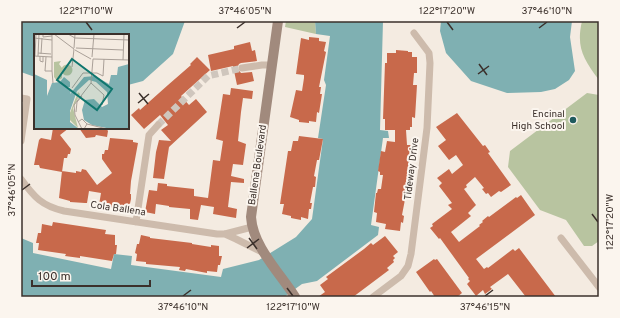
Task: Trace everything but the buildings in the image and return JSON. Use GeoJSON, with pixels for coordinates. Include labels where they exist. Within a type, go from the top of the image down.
{"type":"FeatureCollection","features":[{"type":"Feature","properties":{"kind":"street","name":"Ballena Boulevard"},"geometry":{"type":"LineString","coordinates":[[278,21],[252,212],[252,227],[258,242],[296,297]]}},
{"type":"Feature","properties":{"kind":"street","name":"Tideway Drive"},"geometry":{"type":"LineString","coordinates":[[373,297],[401,276],[408,266],[411,254],[427,128],[430,63],[429,53],[414,32]]}},
{"type":"Feature","properties":{"kind":"street"},"geometry":{"type":"LineString","coordinates":[[242,68],[257,65],[272,65]]}},
{"type":"Feature","properties":{"kind":"street"},"geometry":{"type":"LineString","coordinates":[[21,98],[26,99],[21,141]]}},
{"type":"Feature","properties":{"kind":"street"},"geometry":{"type":"LineString","coordinates":[[136,222],[149,135],[158,125]]}},
{"type":"Feature","properties":{"kind":"street","name":"Cola Ballena"},"geometry":{"type":"LineString","coordinates":[[21,178],[37,199],[45,205],[64,212],[217,234],[225,234],[252,227]]}},
{"type":"Feature","properties":{"kind":"street","name":"Cola Ballena"},"geometry":{"type":"LineString","coordinates":[[225,234],[236,238],[266,254]]}},
{"type":"Feature","properties":{"kind":"street"},"geometry":{"type":"LineString","coordinates":[[561,238],[599,288]]}},
{"type":"Feature","properties":{"kind":"green space"},"geometry":{"type":"Polygon","coordinates":[[[286,21],[315,21],[316,34],[285,27],[286,21]]]}},
{"type":"Feature","properties":{"kind":"green space"},"geometry":{"type":"Polygon","coordinates":[[[582,21],[599,21],[599,80],[589,66],[582,52],[580,30],[582,21]]]}},
{"type":"Feature","properties":{"kind":"green space","name":"Encinal High School"},"geometry":{"type":"Polygon","coordinates":[[[587,93],[599,95],[599,241],[592,246],[584,246],[566,220],[540,210],[508,167],[510,151],[587,93]]]}},
{"type":"Feature","properties":{"kind":"water"},"geometry":{"type":"Polygon","coordinates":[[[21,21],[185,21],[173,54],[143,81],[129,85],[129,34],[34,34],[34,77],[21,72],[21,21]]]}},
{"type":"Feature","properties":{"kind":"water"},"geometry":{"type":"Polygon","coordinates":[[[315,21],[383,21],[380,130],[388,131],[389,138],[383,138],[371,225],[379,227],[378,235],[317,281],[302,284],[284,297],[21,297],[21,238],[33,243],[33,253],[111,269],[114,254],[132,256],[131,265],[221,277],[223,269],[259,260],[296,237],[312,219],[323,139],[318,138],[326,85],[324,80],[330,36],[316,34],[315,21]]]}},
{"type":"Feature","properties":{"kind":"water"},"geometry":{"type":"Polygon","coordinates":[[[441,21],[572,21],[570,37],[575,71],[569,80],[555,89],[541,92],[507,93],[471,81],[446,53],[440,31],[441,21]]]}},
{"type":"Feature","properties":{"kind":"tunnel"},"geometry":{"type":"LineString","coordinates":[[158,125],[208,76],[242,68]]}},
{"type":"Feature","properties":{"kind":"place","name":"Encinal High School"},"geometry":{"type":"Point","coordinates":[573,120]}}]}
